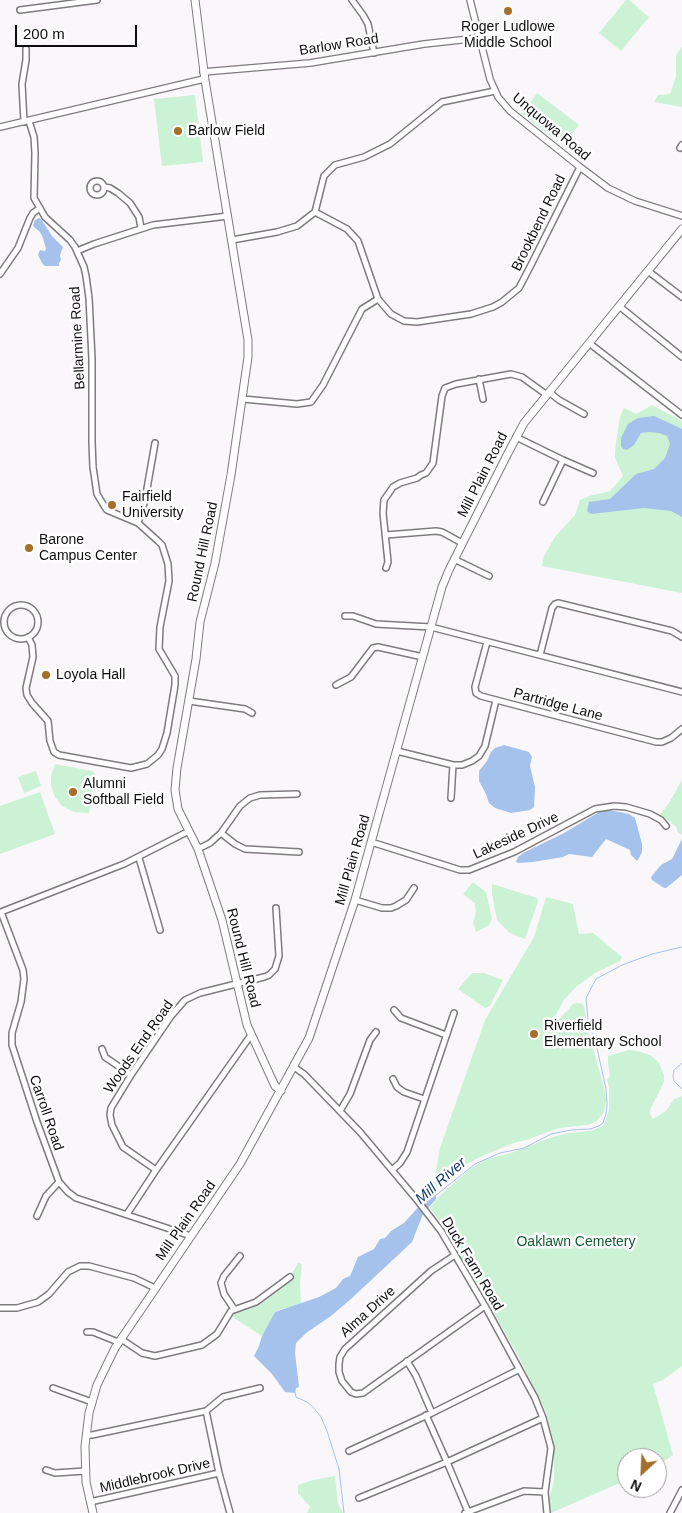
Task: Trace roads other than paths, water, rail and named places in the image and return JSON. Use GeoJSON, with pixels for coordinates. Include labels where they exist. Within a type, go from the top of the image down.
{"type":"FeatureCollection","features":[{"type":"Feature","properties":{"kind":"main road","name":"Round Hill Road"},"geometry":{"type":"LineString","coordinates":[[195,0],[204,75],[248,340],[243,399],[220,540],[200,622],[175,790],[178,809],[198,849],[222,920],[244,1018],[275,1086],[281,1091]]}},
{"type":"Feature","properties":{"kind":"main road","name":"Mill Plain Road"},"geometry":{"type":"LineString","coordinates":[[93,1513],[85,1471],[86,1435],[92,1402],[106,1365],[120,1340],[240,1164],[294,1067],[313,1027],[355,900],[444,580],[524,423],[682,229]]}},
{"type":"Feature","properties":{"kind":"street"},"geometry":{"type":"LineString","coordinates":[[20,10],[97,0]]}},
{"type":"Feature","properties":{"kind":"street"},"geometry":{"type":"LineString","coordinates":[[352,0],[364,15],[368,24],[374,53]]}},
{"type":"Feature","properties":{"kind":"street","name":"Unquowa Road"},"geometry":{"type":"LineString","coordinates":[[470,0],[486,69],[495,91],[503,104],[516,117],[608,188],[635,201],[682,216]]}},
{"type":"Feature","properties":{"kind":"street","name":"Barlow Road"},"geometry":{"type":"LineString","coordinates":[[0,126],[27,121],[204,75],[310,63],[424,44],[479,38]]}},
{"type":"Feature","properties":{"kind":"street","name":"Bellarmine Road"},"geometry":{"type":"LineString","coordinates":[[26,49],[22,84],[27,121],[34,137],[36,153],[33,194],[46,217],[70,240],[77,252],[84,267],[89,298],[92,359],[93,467],[97,494],[107,510],[138,523],[162,545],[166,555],[169,581],[160,627],[159,649],[175,676],[175,686],[167,733],[158,755],[147,764],[131,768],[60,755],[54,752],[50,741],[48,721],[27,695],[26,688],[33,657],[32,645],[28,637]]}},
{"type":"Feature","properties":{"kind":"street"},"geometry":{"type":"LineString","coordinates":[[232,240],[289,230],[315,212],[324,176],[335,165],[364,157],[390,144],[442,102],[495,91]]}},
{"type":"Feature","properties":{"kind":"street","name":"Brookbend Road"},"geometry":{"type":"LineString","coordinates":[[315,212],[347,229],[358,241],[378,299],[391,314],[404,321],[417,322],[471,314],[493,307],[519,288],[580,167]]}},
{"type":"Feature","properties":{"kind":"street"},"geometry":{"type":"LineString","coordinates":[[104,187],[110,188],[130,203],[139,217],[141,228]]}},
{"type":"Feature","properties":{"kind":"street"},"geometry":{"type":"LineString","coordinates":[[0,274],[18,248],[33,213],[40,208]]}},
{"type":"Feature","properties":{"kind":"street"},"geometry":{"type":"LineString","coordinates":[[77,252],[94,244],[141,228],[164,223],[228,216]]}},
{"type":"Feature","properties":{"kind":"street"},"geometry":{"type":"LineString","coordinates":[[648,271],[682,298]]}},
{"type":"Feature","properties":{"kind":"street"},"geometry":{"type":"LineString","coordinates":[[243,399],[297,404],[311,402],[323,385],[362,309],[378,299]]}},
{"type":"Feature","properties":{"kind":"street"},"geometry":{"type":"LineString","coordinates":[[619,306],[682,357]]}},
{"type":"Feature","properties":{"kind":"street"},"geometry":{"type":"LineString","coordinates":[[589,343],[682,415]]}},
{"type":"Feature","properties":{"kind":"street"},"geometry":{"type":"LineString","coordinates":[[386,568],[388,562],[383,504],[389,491],[396,484],[422,475],[429,470],[433,463],[436,433],[444,390],[451,385],[506,374],[517,374],[584,414]]}},
{"type":"Feature","properties":{"kind":"street"},"geometry":{"type":"LineString","coordinates":[[479,379],[483,399]]}},
{"type":"Feature","properties":{"kind":"street"},"geometry":{"type":"LineString","coordinates":[[516,437],[593,473]]}},
{"type":"Feature","properties":{"kind":"street"},"geometry":{"type":"LineString","coordinates":[[138,523],[145,500],[155,443]]}},
{"type":"Feature","properties":{"kind":"street"},"geometry":{"type":"LineString","coordinates":[[543,502],[563,460]]}},
{"type":"Feature","properties":{"kind":"street"},"geometry":{"type":"LineString","coordinates":[[386,535],[436,531],[462,543]]}},
{"type":"Feature","properties":{"kind":"street"},"geometry":{"type":"LineString","coordinates":[[454,559],[489,576]]}},
{"type":"Feature","properties":{"kind":"street"},"geometry":{"type":"LineString","coordinates":[[540,655],[552,610],[558,603],[672,631],[682,637]]}},
{"type":"Feature","properties":{"kind":"street"},"geometry":{"type":"LineString","coordinates":[[25,606],[34,613],[38,624],[33,634],[18,639],[5,629],[2,622],[3,615],[14,607],[25,606]]}},
{"type":"Feature","properties":{"kind":"street"},"geometry":{"type":"LineString","coordinates":[[345,616],[353,616],[376,624],[431,627],[682,692]]}},
{"type":"Feature","properties":{"kind":"street","name":"Partridge Lane"},"geometry":{"type":"LineString","coordinates":[[487,642],[476,684],[476,691],[481,696],[656,742],[672,738],[682,729]]}},
{"type":"Feature","properties":{"kind":"street"},"geometry":{"type":"LineString","coordinates":[[336,685],[351,677],[373,648],[378,647],[423,657]]}},
{"type":"Feature","properties":{"kind":"street"},"geometry":{"type":"LineString","coordinates":[[397,751],[453,765],[467,763],[482,753],[496,700]]}},
{"type":"Feature","properties":{"kind":"street"},"geometry":{"type":"LineString","coordinates":[[189,701],[244,709],[252,713]]}},
{"type":"Feature","properties":{"kind":"street"},"geometry":{"type":"LineString","coordinates":[[451,798],[453,765]]}},
{"type":"Feature","properties":{"kind":"street"},"geometry":{"type":"LineString","coordinates":[[198,849],[210,843],[221,834],[240,806],[250,798],[260,795],[297,794]]}},
{"type":"Feature","properties":{"kind":"street","name":"Lakeside Drive"},"geometry":{"type":"LineString","coordinates":[[371,842],[460,870],[469,870],[514,852],[595,809],[614,806],[626,807],[650,814],[662,820],[666,826]]}},
{"type":"Feature","properties":{"kind":"street"},"geometry":{"type":"LineString","coordinates":[[160,930],[139,858],[189,831]]}},
{"type":"Feature","properties":{"kind":"street"},"geometry":{"type":"LineString","coordinates":[[221,834],[238,846],[248,850],[299,852]]}},
{"type":"Feature","properties":{"kind":"street","name":"Carroll Road"},"geometry":{"type":"LineString","coordinates":[[139,858],[1,912],[23,970],[24,979],[21,1002],[12,1033],[12,1045],[59,1182],[68,1192],[76,1198],[191,1236]]}},
{"type":"Feature","properties":{"kind":"street"},"geometry":{"type":"LineString","coordinates":[[355,900],[382,908],[391,908],[402,904],[414,888]]}},
{"type":"Feature","properties":{"kind":"street","name":"Woods End Road"},"geometry":{"type":"LineString","coordinates":[[156,1170],[123,1147],[115,1134],[110,1119],[110,1112],[114,1103],[171,1016],[185,1000],[200,993],[264,978],[277,965],[279,956],[276,908]]}},
{"type":"Feature","properties":{"kind":"street"},"geometry":{"type":"LineString","coordinates":[[394,1010],[400,1018],[446,1035]]}},
{"type":"Feature","properties":{"kind":"street"},"geometry":{"type":"LineString","coordinates":[[392,1170],[400,1163],[407,1152],[454,1013]]}},
{"type":"Feature","properties":{"kind":"street"},"geometry":{"type":"LineString","coordinates":[[340,1111],[350,1094],[370,1040],[376,1032]]}},
{"type":"Feature","properties":{"kind":"street"},"geometry":{"type":"LineString","coordinates":[[127,1214],[251,1035]]}},
{"type":"Feature","properties":{"kind":"street"},"geometry":{"type":"LineString","coordinates":[[102,1049],[107,1059],[131,1075]]}},
{"type":"Feature","properties":{"kind":"street","name":"Duck Farm Road"},"geometry":{"type":"LineString","coordinates":[[294,1067],[304,1074],[340,1111],[417,1200],[441,1231],[484,1306],[535,1398],[543,1418],[551,1448],[545,1492],[547,1513]]}},
{"type":"Feature","properties":{"kind":"street"},"geometry":{"type":"LineString","coordinates":[[393,1079],[404,1092],[424,1099]]}},
{"type":"Feature","properties":{"kind":"street"},"geometry":{"type":"LineString","coordinates":[[37,1216],[46,1196],[59,1182]]}},
{"type":"Feature","properties":{"kind":"street","name":"Alma Drive"},"geometry":{"type":"LineString","coordinates":[[455,1255],[431,1271],[345,1349],[339,1360],[338,1370],[342,1381],[353,1394],[360,1394],[484,1306]]}},
{"type":"Feature","properties":{"kind":"street"},"geometry":{"type":"LineString","coordinates":[[234,1309],[221,1287],[224,1276],[240,1256]]}},
{"type":"Feature","properties":{"kind":"street"},"geometry":{"type":"LineString","coordinates":[[0,1308],[18,1308],[38,1302],[49,1294],[68,1272],[80,1266],[95,1267],[134,1278],[155,1288]]}},
{"type":"Feature","properties":{"kind":"street"},"geometry":{"type":"LineString","coordinates":[[87,1332],[120,1340],[140,1352],[150,1355],[161,1355],[196,1347],[217,1334],[227,1316],[234,1309],[256,1302],[290,1277]]}},
{"type":"Feature","properties":{"kind":"street"},"geometry":{"type":"LineString","coordinates":[[407,1362],[416,1376],[466,1512],[524,1491],[545,1492]]}},
{"type":"Feature","properties":{"kind":"street"},"geometry":{"type":"LineString","coordinates":[[349,1450],[429,1414],[518,1370]]}},
{"type":"Feature","properties":{"kind":"street"},"geometry":{"type":"LineString","coordinates":[[53,1388],[92,1402]]}},
{"type":"Feature","properties":{"kind":"street"},"geometry":{"type":"LineString","coordinates":[[86,1435],[206,1411],[223,1397],[260,1388]]}},
{"type":"Feature","properties":{"kind":"street","name":"Middlebrook Drive"},"geometry":{"type":"LineString","coordinates":[[90,1502],[219,1473],[206,1411]]}},
{"type":"Feature","properties":{"kind":"street"},"geometry":{"type":"LineString","coordinates":[[359,1498],[448,1462],[543,1418]]}},
{"type":"Feature","properties":{"kind":"street"},"geometry":{"type":"LineString","coordinates":[[46,1470],[55,1473],[85,1471]]}},
{"type":"Feature","properties":{"kind":"street"},"geometry":{"type":"LineString","coordinates":[[219,1473],[230,1513]]}},
{"type":"Feature","properties":{"kind":"street"},"geometry":{"type":"LineString","coordinates":[[670,1513],[682,1490]]}},
{"type":"Feature","properties":{"kind":"street"},"geometry":{"type":"LineString","coordinates":[[482,1507],[484,1513]]}},
{"type":"Feature","properties":{"kind":"water"},"geometry":{"type":"Polygon","coordinates":[[[39,218],[63,247],[59,266],[45,266],[38,255],[40,250],[45,251],[46,249],[40,232],[33,225],[35,220],[39,218]]]}},
{"type":"Feature","properties":{"kind":"water"},"geometry":{"type":"Polygon","coordinates":[[[654,416],[682,429],[682,517],[671,511],[644,508],[591,514],[587,511],[589,502],[610,499],[636,474],[654,469],[665,458],[670,444],[667,436],[659,433],[641,433],[634,445],[627,450],[621,446],[621,438],[628,424],[638,418],[654,416]]]}},
{"type":"Feature","properties":{"kind":"water"},"geometry":{"type":"Polygon","coordinates":[[[504,745],[529,752],[532,757],[530,766],[535,787],[534,807],[530,810],[511,813],[495,808],[489,803],[479,781],[479,771],[491,752],[495,748],[504,745]]]}},
{"type":"Feature","properties":{"kind":"water"},"geometry":{"type":"Polygon","coordinates":[[[609,810],[629,814],[635,818],[642,844],[642,852],[637,861],[631,855],[630,850],[606,839],[592,857],[569,854],[563,857],[533,862],[516,862],[523,853],[564,833],[599,812],[609,810]]]}},
{"type":"Feature","properties":{"kind":"water"},"geometry":{"type":"Polygon","coordinates":[[[682,839],[682,875],[664,888],[652,880],[651,877],[661,865],[672,859],[682,839]]]}},
{"type":"Feature","properties":{"kind":"water"},"geometry":{"type":"Polygon","coordinates":[[[429,1195],[436,1195],[436,1199],[423,1214],[412,1242],[352,1298],[331,1316],[306,1333],[296,1343],[295,1353],[299,1387],[296,1388],[295,1393],[285,1392],[272,1374],[254,1356],[275,1312],[319,1297],[336,1288],[343,1279],[350,1276],[358,1257],[374,1249],[380,1239],[385,1238],[391,1231],[404,1223],[429,1195]]]}},
{"type":"Feature","properties":{"kind":"waterway","name":"Mill River"},"geometry":{"type":"LineString","coordinates":[[435,1196],[475,1164],[500,1153],[524,1148],[551,1134],[590,1129],[603,1123],[607,1105],[606,1089],[597,1048],[588,1020],[586,998],[596,979],[622,965],[652,954],[682,947]]}},
{"type":"Feature","properties":{"kind":"waterway"},"geometry":{"type":"LineString","coordinates":[[682,1063],[674,1070],[673,1076],[674,1081],[682,1089]]}},
{"type":"Feature","properties":{"kind":"waterway","name":"Mill River"},"geometry":{"type":"LineString","coordinates":[[295,1392],[296,1397],[313,1407],[321,1417],[327,1431],[339,1469],[344,1513]]}},
{"type":"Feature","properties":{"kind":"place","name":"Roger Ludlowe Middle School"},"geometry":{"type":"Point","coordinates":[508,11]}},
{"type":"Feature","properties":{"kind":"place","name":"Barlow Field"},"geometry":{"type":"Point","coordinates":[178,131]}},
{"type":"Feature","properties":{"kind":"place","name":"Fairfield University"},"geometry":{"type":"Point","coordinates":[112,505]}},
{"type":"Feature","properties":{"kind":"place","name":"Barone Campus Center"},"geometry":{"type":"Point","coordinates":[29,548]}},
{"type":"Feature","properties":{"kind":"place","name":"Loyola Hall"},"geometry":{"type":"Point","coordinates":[46,675]}},
{"type":"Feature","properties":{"kind":"place","name":"Alumni Softball Field"},"geometry":{"type":"Point","coordinates":[73,792]}},
{"type":"Feature","properties":{"kind":"place","name":"Riverfield Elementary School"},"geometry":{"type":"Point","coordinates":[534,1034]}},
{"type":"Feature","properties":{"kind":"park label","name":"Oaklawn Cemetery"},"geometry":{"type":"Point","coordinates":[576,1242]}}]}
